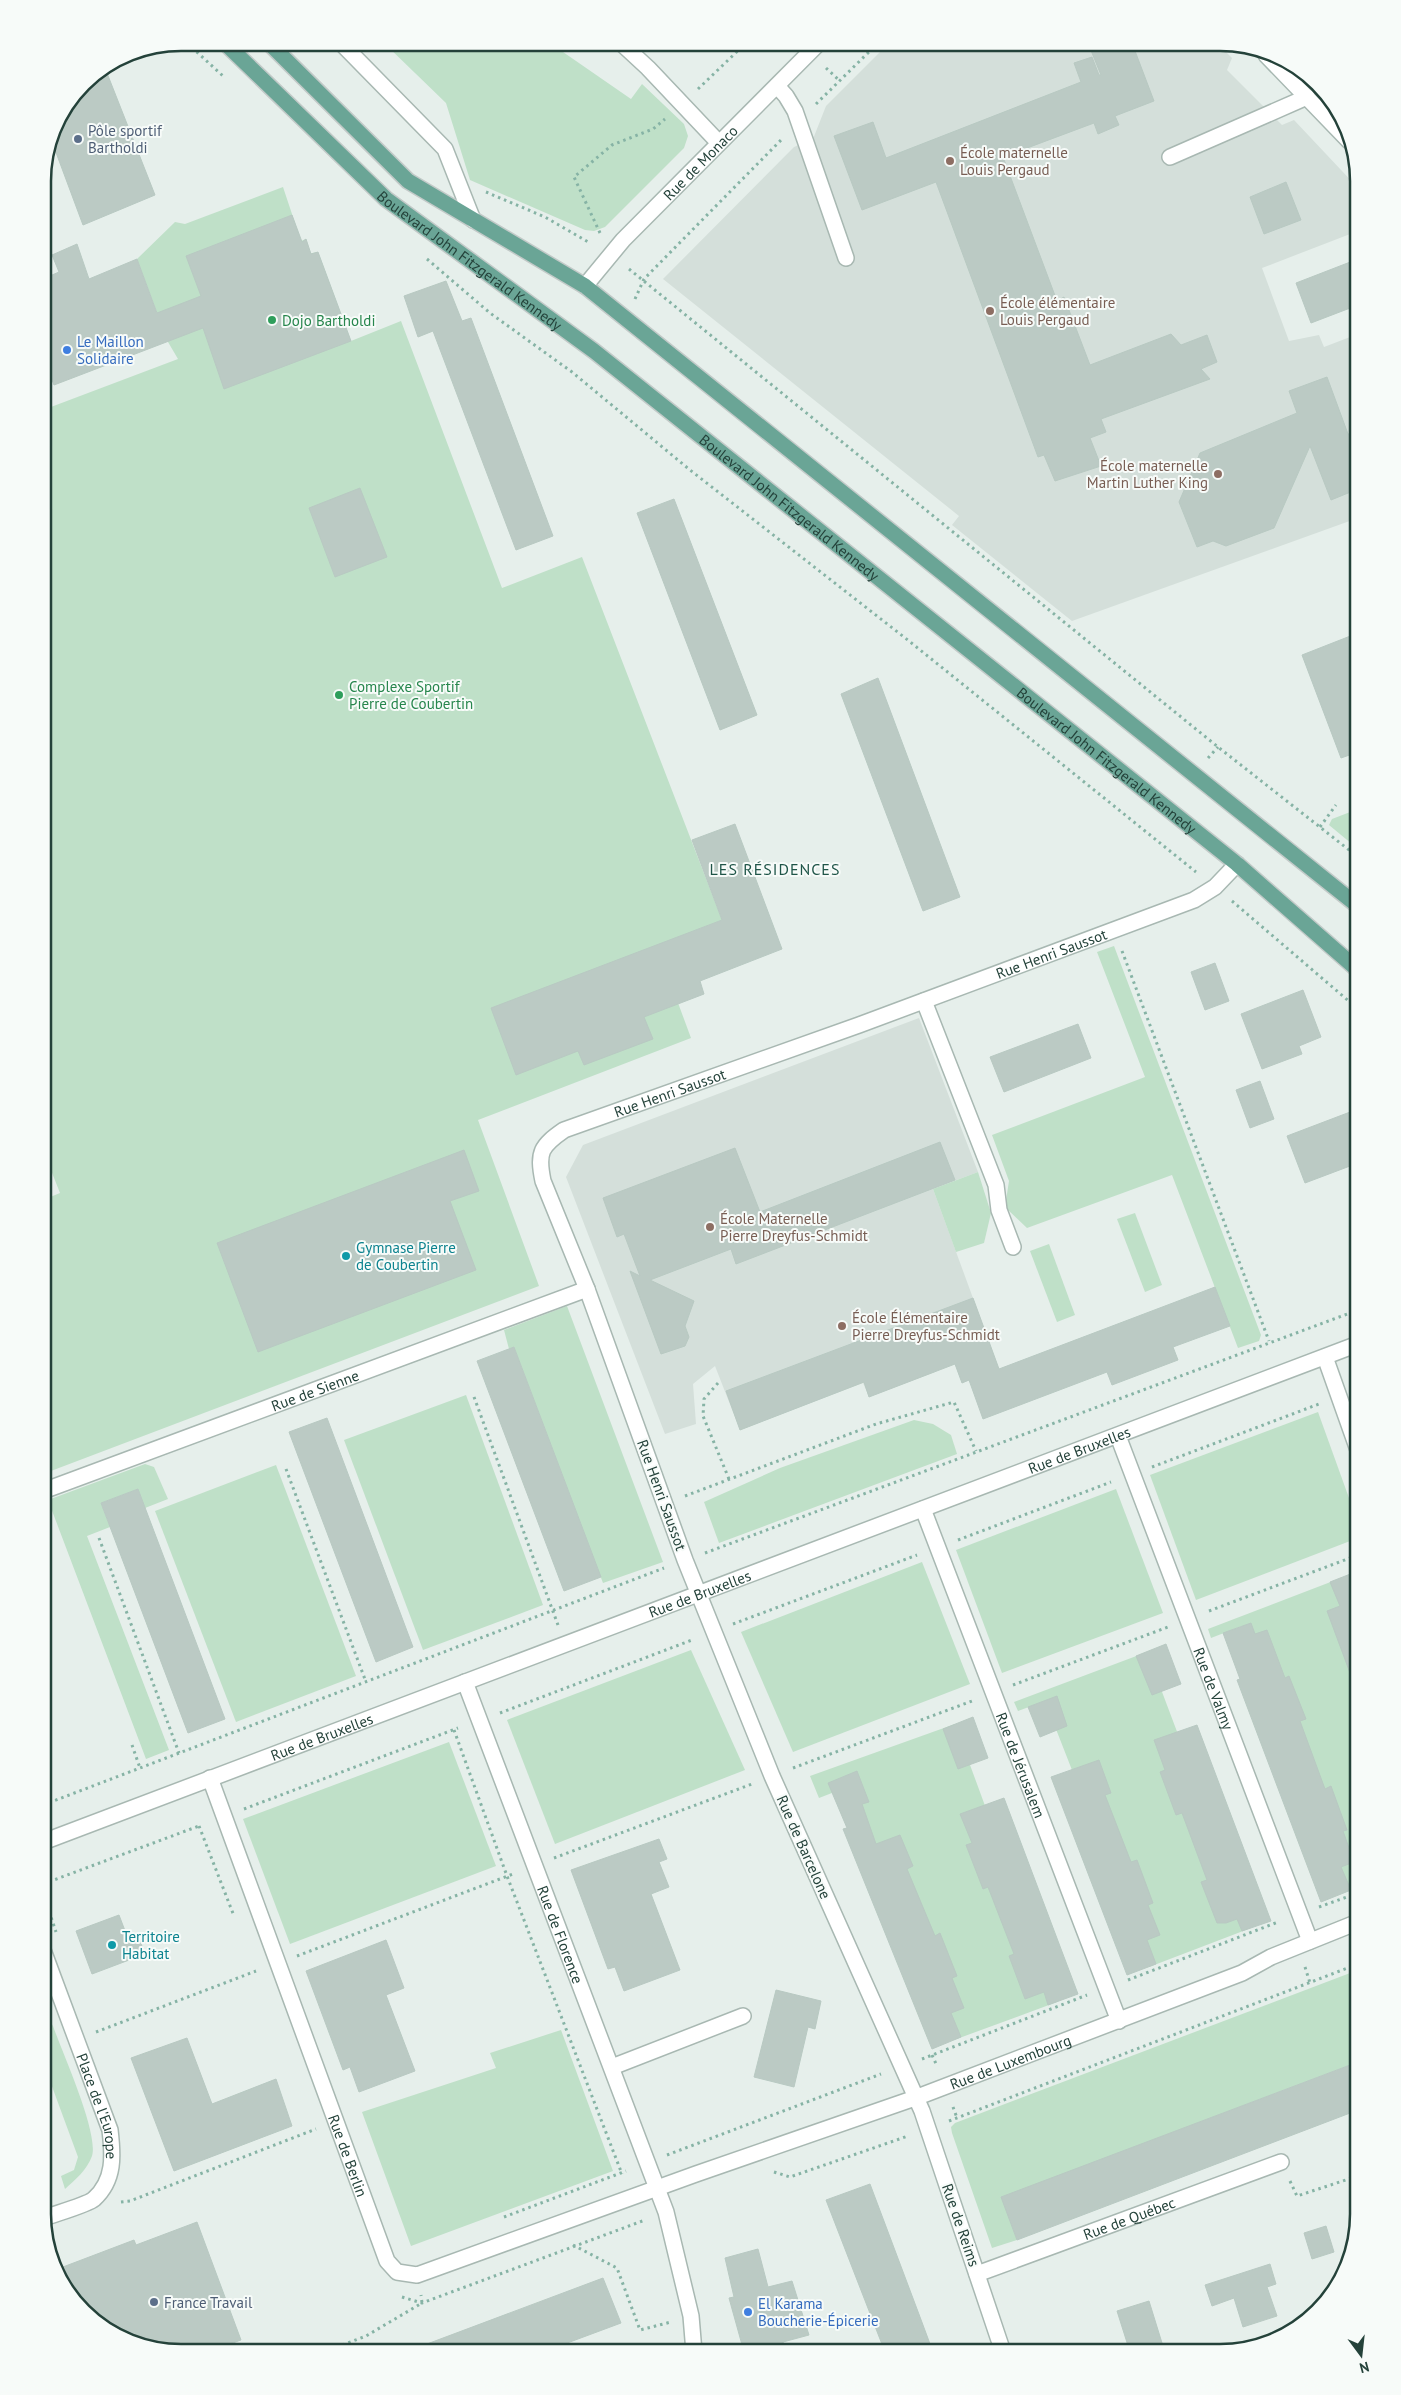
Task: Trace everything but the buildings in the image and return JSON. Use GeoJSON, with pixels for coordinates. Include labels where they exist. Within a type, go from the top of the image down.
{"type":"FeatureCollection","features":[{"type":"Feature","properties":{"kind":"main road","name":"Boulevard John Fitzgerald Kennedy"},"geometry":{"type":"LineString","coordinates":[[234,51],[386,199],[594,351],[1237,864],[1350,963]]}},
{"type":"Feature","properties":{"kind":"main road","name":"Boulevard John Fitzgerald Kennedy"},"geometry":{"type":"LineString","coordinates":[[278,51],[408,181],[585,286],[1350,900]]}},
{"type":"Feature","properties":{"kind":"street"},"geometry":{"type":"LineString","coordinates":[[350,51],[445,149],[474,220]]}},
{"type":"Feature","properties":{"kind":"street"},"geometry":{"type":"LineString","coordinates":[[630,51],[719,143]]}},
{"type":"Feature","properties":{"kind":"street","name":"Rue de Monaco"},"geometry":{"type":"LineString","coordinates":[[585,286],[609,255],[810,52]]}},
{"type":"Feature","properties":{"kind":"street"},"geometry":{"type":"LineString","coordinates":[[1275,64],[1339,131]]}},
{"type":"Feature","properties":{"kind":"street"},"geometry":{"type":"LineString","coordinates":[[776,86],[791,103],[799,122],[846,258]]}},
{"type":"Feature","properties":{"kind":"street"},"geometry":{"type":"LineString","coordinates":[[1170,157],[1307,97]]}},
{"type":"Feature","properties":{"kind":"street","name":"Rue Henri Saussot"},"geometry":{"type":"LineString","coordinates":[[698,1594],[587,1289],[543,1181],[540,1166],[541,1153],[548,1142],[564,1130],[858,1025],[1194,900],[1214,887],[1237,864]]}},
{"type":"Feature","properties":{"kind":"street"},"geometry":{"type":"LineString","coordinates":[[924,1000],[996,1185],[999,1210],[1013,1247]]}},
{"type":"Feature","properties":{"kind":"street","name":"Rue de Sienne"},"geometry":{"type":"LineString","coordinates":[[51,1488],[587,1289]]}},
{"type":"Feature","properties":{"kind":"street","name":"Rue de Bruxelles"},"geometry":{"type":"LineString","coordinates":[[51,1839],[1350,1347]]}},
{"type":"Feature","properties":{"kind":"street"},"geometry":{"type":"LineString","coordinates":[[1325,1358],[1350,1428]]}},
{"type":"Feature","properties":{"kind":"street","name":"Rue de Valmy"},"geometry":{"type":"LineString","coordinates":[[1118,1436],[1310,1941]]}},
{"type":"Feature","properties":{"kind":"street","name":"Rue de Jérusalem"},"geometry":{"type":"LineString","coordinates":[[923,1509],[1119,2021]]}},
{"type":"Feature","properties":{"kind":"street","name":"Rue de Barcelone"},"geometry":{"type":"LineString","coordinates":[[698,1594],[772,1776],[915,2098]]}},
{"type":"Feature","properties":{"kind":"street","name":"Rue de Florence"},"geometry":{"type":"LineString","coordinates":[[465,1682],[666,2212],[690,2316],[693,2343]]}},
{"type":"Feature","properties":{"kind":"street","name":"Rue de Berlin"},"geometry":{"type":"LineString","coordinates":[[210,1778],[387,2261],[397,2272],[417,2275]]}},
{"type":"Feature","properties":{"kind":"street","name":"Rue de Luxembourg"},"geometry":{"type":"LineString","coordinates":[[657,2188],[915,2098],[1119,2021],[1242,1973],[1271,1957],[1350,1925]]}},
{"type":"Feature","properties":{"kind":"street","name":"Place de l'Europe"},"geometry":{"type":"LineString","coordinates":[[51,1976],[110,2130],[113,2155],[110,2175],[94,2199]]}},
{"type":"Feature","properties":{"kind":"street"},"geometry":{"type":"LineString","coordinates":[[612,2067],[743,2016]]}},
{"type":"Feature","properties":{"kind":"street","name":"Rue de Reims"},"geometry":{"type":"LineString","coordinates":[[915,2098],[928,2129],[1001,2344]]}},
{"type":"Feature","properties":{"kind":"street","name":"Rue de Québec"},"geometry":{"type":"LineString","coordinates":[[978,2274],[1281,2162]]}},
{"type":"Feature","properties":{"kind":"street"},"geometry":{"type":"LineString","coordinates":[[417,2275],[657,2188]]}},
{"type":"Feature","properties":{"kind":"street"},"geometry":{"type":"LineString","coordinates":[[51,2215],[94,2199]]}},
{"type":"Feature","properties":{"kind":"path"},"geometry":{"type":"LineString","coordinates":[[197,51],[231,83]]}},
{"type":"Feature","properties":{"kind":"path"},"geometry":{"type":"LineString","coordinates":[[321,51],[326,56]]}},
{"type":"Feature","properties":{"kind":"path"},"geometry":{"type":"LineString","coordinates":[[609,255],[574,178],[612,145],[653,129],[683,104],[737,52]]}},
{"type":"Feature","properties":{"kind":"path"},"geometry":{"type":"LineString","coordinates":[[626,318],[644,279],[869,52]]}},
{"type":"Feature","properties":{"kind":"path"},"geometry":{"type":"LineString","coordinates":[[457,180],[545,217],[609,255],[644,279],[1218,748],[1350,851]]}},
{"type":"Feature","properties":{"kind":"path"},"geometry":{"type":"LineString","coordinates":[[422,255],[490,313],[572,372],[690,470],[909,641],[1214,887],[1350,1001]]}},
{"type":"Feature","properties":{"kind":"path"},"geometry":{"type":"LineString","coordinates":[[572,372],[594,351]]}},
{"type":"Feature","properties":{"kind":"path"},"geometry":{"type":"LineString","coordinates":[[1320,827],[1336,805]]}},
{"type":"Feature","properties":{"kind":"path"},"geometry":{"type":"LineString","coordinates":[[1114,930],[1269,1341]]}},
{"type":"Feature","properties":{"kind":"path"},"geometry":{"type":"LineString","coordinates":[[718,1383],[704,1399],[703,1416],[729,1479]]}},
{"type":"Feature","properties":{"kind":"path"},"geometry":{"type":"LineString","coordinates":[[474,1398],[566,1644]]}},
{"type":"Feature","properties":{"kind":"path"},"geometry":{"type":"LineString","coordinates":[[665,1504],[876,1424],[954,1402],[976,1451]]}},
{"type":"Feature","properties":{"kind":"path"},"geometry":{"type":"LineString","coordinates":[[286,1469],[366,1682]]}},
{"type":"Feature","properties":{"kind":"path"},"geometry":{"type":"LineString","coordinates":[[99,1538],[179,1753]]}},
{"type":"Feature","properties":{"kind":"path"},"geometry":{"type":"LineString","coordinates":[[94,2033],[1350,1558]]}},
{"type":"Feature","properties":{"kind":"path"},"geometry":{"type":"LineString","coordinates":[[454,1730],[507,1876],[641,2221]]}},
{"type":"Feature","properties":{"kind":"path"},"geometry":{"type":"LineString","coordinates":[[132,1745],[140,1768]]}},
{"type":"Feature","properties":{"kind":"path"},"geometry":{"type":"LineString","coordinates":[[199,1826],[234,1917]]}},
{"type":"Feature","properties":{"kind":"path"},"geometry":{"type":"LineString","coordinates":[[51,1881],[58,1878]]}},
{"type":"Feature","properties":{"kind":"path"},"geometry":{"type":"LineString","coordinates":[[495,2220],[1350,1895]]}},
{"type":"Feature","properties":{"kind":"path"},"geometry":{"type":"LineString","coordinates":[[51,1919],[58,1938]]}},
{"type":"Feature","properties":{"kind":"path"},"geometry":{"type":"LineString","coordinates":[[252,1962],[259,1981]]}},
{"type":"Feature","properties":{"kind":"path"},"geometry":{"type":"LineString","coordinates":[[766,2169],[790,2177],[928,2129],[1350,1967]]}},
{"type":"Feature","properties":{"kind":"path"},"geometry":{"type":"LineString","coordinates":[[313,2120],[320,2138]]}},
{"type":"Feature","properties":{"kind":"path"},"geometry":{"type":"LineString","coordinates":[[94,2199],[104,2204],[130,2201],[335,2122]]}},
{"type":"Feature","properties":{"kind":"path"},"geometry":{"type":"LineString","coordinates":[[1297,2196],[1350,2179]]}},
{"type":"Feature","properties":{"kind":"path"},"geometry":{"type":"LineString","coordinates":[[347,2343],[366,2336],[422,2303],[573,2245],[666,2212]]}},
{"type":"Feature","properties":{"kind":"path"},"geometry":{"type":"LineString","coordinates":[[573,2245],[617,2268],[640,2330],[690,2316]]}},
{"type":"Feature","properties":{"kind":"path"},"geometry":{"type":"LineString","coordinates":[[417,2275],[422,2303]]}},
{"type":"Feature","properties":{"kind":"path"},"geometry":{"type":"LineString","coordinates":[[399,2295],[422,2303]]}},
{"type":"Feature","properties":{"kind":"shaded area"},"geometry":{"type":"Polygon","coordinates":[[[880,52],[1226,52],[1232,58],[1227,70],[1282,125],[1294,120],[1350,179],[1350,234],[1262,268],[1289,341],[1319,335],[1324,347],[1350,337],[1350,521],[1072,621],[952,525],[959,516],[663,279],[794,147],[813,139],[826,106],[880,52]]]}},
{"type":"Feature","properties":{"kind":"shaded area","name":"École Maternelle Pierre Dreyfus-Schmidt"},"geometry":{"type":"Polygon","coordinates":[[[919,1018],[978,1172],[933,1189],[999,1369],[962,1383],[950,1351],[929,1357],[935,1372],[869,1397],[863,1383],[740,1430],[715,1366],[693,1384],[696,1424],[665,1434],[566,1177],[583,1145],[919,1018]]]}},
{"type":"Feature","properties":{"kind":"green space"},"geometry":{"type":"Polygon","coordinates":[[[392,51],[562,51],[631,99],[642,84],[684,124],[688,136],[684,148],[605,227],[594,231],[585,230],[470,180],[446,103],[392,51]]]}},
{"type":"Feature","properties":{"kind":"green space","name":"Complexe Sportif Pierre de Coubertin"},"geometry":{"type":"Polygon","coordinates":[[[283,187],[301,241],[306,239],[308,245],[304,247],[307,254],[318,252],[351,341],[401,321],[502,588],[582,557],[722,920],[657,946],[691,1038],[478,1120],[539,1286],[51,1471],[51,1197],[60,1193],[52,1172],[52,407],[178,359],[168,342],[137,259],[175,222],[185,224],[283,187]]]}},
{"type":"Feature","properties":{"kind":"green space"},"geometry":{"type":"Polygon","coordinates":[[[1350,812],[1350,842],[1329,825],[1332,819],[1350,812]]]}},
{"type":"Feature","properties":{"kind":"green space"},"geometry":{"type":"Polygon","coordinates":[[[1114,946],[1261,1335],[1259,1341],[1238,1348],[1172,1175],[1027,1228],[1005,1207],[1009,1181],[992,1135],[1145,1077],[1097,952],[1114,946]]]}},
{"type":"Feature","properties":{"kind":"green space"},"geometry":{"type":"Polygon","coordinates":[[[978,1172],[991,1213],[984,1243],[956,1252],[933,1189],[978,1172]]]}},
{"type":"Feature","properties":{"kind":"green space"},"geometry":{"type":"Polygon","coordinates":[[[1135,1213],[1162,1285],[1145,1292],[1117,1219],[1135,1213]]]}},
{"type":"Feature","properties":{"kind":"green space"},"geometry":{"type":"Polygon","coordinates":[[[1049,1244],[1075,1315],[1057,1322],[1030,1251],[1049,1244]]]}},
{"type":"Feature","properties":{"kind":"green space"},"geometry":{"type":"Polygon","coordinates":[[[567,1306],[663,1562],[603,1583],[514,1347],[509,1349],[504,1330],[567,1306]]]}},
{"type":"Feature","properties":{"kind":"green space"},"geometry":{"type":"Polygon","coordinates":[[[466,1395],[543,1605],[423,1650],[344,1440],[466,1395]]]}},
{"type":"Feature","properties":{"kind":"green space"},"geometry":{"type":"Polygon","coordinates":[[[1318,1412],[1350,1501],[1350,1541],[1196,1600],[1150,1475],[1318,1412]]]}},
{"type":"Feature","properties":{"kind":"green space"},"geometry":{"type":"Polygon","coordinates":[[[914,1420],[933,1424],[951,1435],[957,1454],[719,1543],[704,1502],[780,1468],[914,1420]]]}},
{"type":"Feature","properties":{"kind":"green space"},"geometry":{"type":"Polygon","coordinates":[[[145,1464],[154,1467],[168,1499],[145,1508],[138,1489],[101,1503],[110,1527],[87,1536],[169,1750],[146,1759],[51,1509],[51,1499],[145,1464]]]}},
{"type":"Feature","properties":{"kind":"green space"},"geometry":{"type":"Polygon","coordinates":[[[276,1465],[356,1676],[236,1722],[155,1511],[276,1465]]]}},
{"type":"Feature","properties":{"kind":"green space"},"geometry":{"type":"Polygon","coordinates":[[[1116,1489],[1163,1613],[1002,1673],[956,1550],[1116,1489]]]}},
{"type":"Feature","properties":{"kind":"green space"},"geometry":{"type":"Polygon","coordinates":[[[922,1562],[970,1684],[793,1752],[741,1632],[922,1562]]]}},
{"type":"Feature","properties":{"kind":"green space"},"geometry":{"type":"Polygon","coordinates":[[[1341,1578],[1350,1603],[1350,1890],[1343,1893],[1242,1626],[1211,1638],[1208,1629],[1341,1578]]]}},
{"type":"Feature","properties":{"kind":"green space"},"geometry":{"type":"Polygon","coordinates":[[[691,1650],[745,1770],[555,1844],[507,1720],[691,1650]]]}},
{"type":"Feature","properties":{"kind":"green space"},"geometry":{"type":"Polygon","coordinates":[[[1147,1652],[1251,1928],[1149,1967],[1045,1701],[1018,1711],[1014,1702],[1147,1652]]]}},
{"type":"Feature","properties":{"kind":"green space"},"geometry":{"type":"Polygon","coordinates":[[[955,1724],[1057,2002],[954,2040],[850,1786],[819,1798],[810,1776],[955,1724]]]}},
{"type":"Feature","properties":{"kind":"green space"},"geometry":{"type":"Polygon","coordinates":[[[449,1742],[496,1866],[290,1944],[243,1819],[449,1742]]]}},
{"type":"Feature","properties":{"kind":"green space"},"geometry":{"type":"Polygon","coordinates":[[[1350,1973],[1350,2065],[1002,2197],[1017,2240],[992,2248],[952,2133],[951,2127],[955,2123],[1350,1973]]]}},
{"type":"Feature","properties":{"kind":"green space"},"geometry":{"type":"Polygon","coordinates":[[[51,2023],[79,2092],[93,2145],[92,2156],[87,2166],[65,2189],[61,2176],[74,2170],[78,2157],[51,2084],[51,2023]]]}},
{"type":"Feature","properties":{"kind":"green space"},"geometry":{"type":"Polygon","coordinates":[[[561,2030],[613,2171],[411,2246],[362,2112],[496,2068],[490,2053],[561,2030]]]}},
{"type":"Feature","properties":{"kind":"place","name":"Pôle sportif Bartholdi"},"geometry":{"type":"Point","coordinates":[78,139]}},
{"type":"Feature","properties":{"kind":"place","name":"École maternelle Louis Pergaud"},"geometry":{"type":"Point","coordinates":[950,161]}},
{"type":"Feature","properties":{"kind":"place","name":"École élémentaire Louis Pergaud"},"geometry":{"type":"Point","coordinates":[990,311]}},
{"type":"Feature","properties":{"kind":"place","name":"Dojo Bartholdi"},"geometry":{"type":"Point","coordinates":[272,320]}},
{"type":"Feature","properties":{"kind":"place","name":"Le Maillon Solidaire"},"geometry":{"type":"Point","coordinates":[67,350]}},
{"type":"Feature","properties":{"kind":"place","name":"École maternelle Martin Luther King"},"geometry":{"type":"Point","coordinates":[1218,474]}},
{"type":"Feature","properties":{"kind":"place","name":"Complexe Sportif Pierre de Coubertin"},"geometry":{"type":"Point","coordinates":[339,695]}},
{"type":"Feature","properties":{"kind":"place","name":"École Maternelle Pierre Dreyfus-Schmidt"},"geometry":{"type":"Point","coordinates":[710,1227]}},
{"type":"Feature","properties":{"kind":"place","name":"Gymnase Pierre de Coubertin"},"geometry":{"type":"Point","coordinates":[346,1256]}},
{"type":"Feature","properties":{"kind":"place","name":"École Élémentaire Pierre Dreyfus-Schmidt"},"geometry":{"type":"Point","coordinates":[842,1326]}},
{"type":"Feature","properties":{"kind":"place","name":"Territoire Habitat"},"geometry":{"type":"Point","coordinates":[112,1945]}},
{"type":"Feature","properties":{"kind":"place","name":"France Travail"},"geometry":{"type":"Point","coordinates":[154,2302]}},
{"type":"Feature","properties":{"kind":"place","name":"El Karama Boucherie-Épicerie"},"geometry":{"type":"Point","coordinates":[748,2312]}},
{"type":"Feature","properties":{"kind":"district","name":"LES RÉSIDENCES"},"geometry":{"type":"Point","coordinates":[775,869]}}]}
